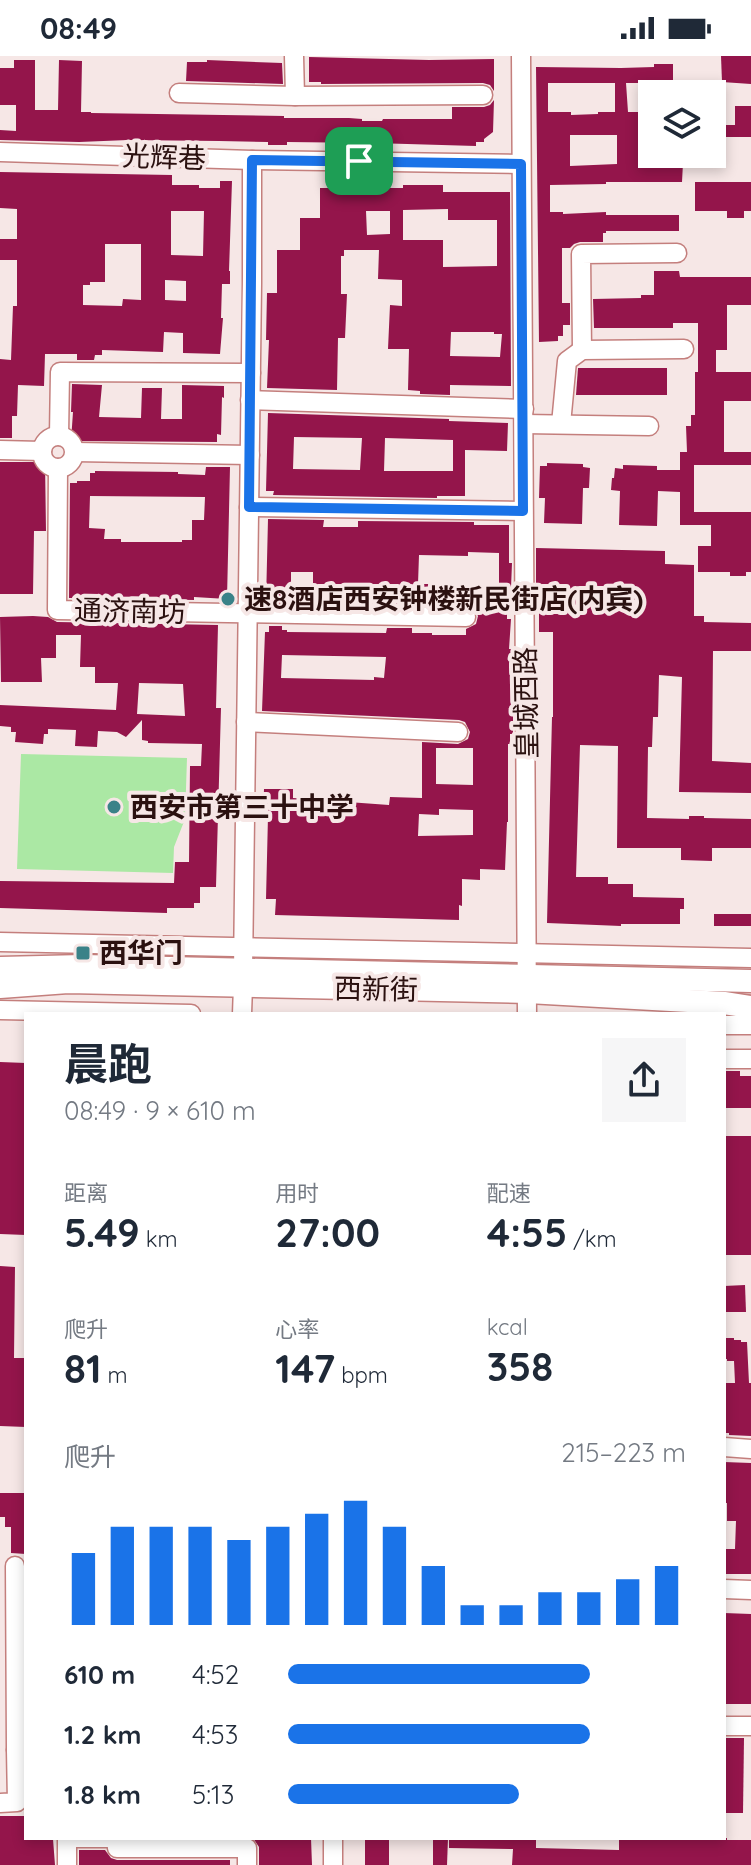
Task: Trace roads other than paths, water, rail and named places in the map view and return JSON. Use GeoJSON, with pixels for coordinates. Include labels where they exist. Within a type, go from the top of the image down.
{"type":"FeatureCollection","features":[{"type":"Feature","properties":{"kind":"main road","name":"西新街"},"geometry":{"type":"LineString","coordinates":[[0,968],[243,968],[527,984],[751,1007]]}},
{"type":"Feature","properties":{"kind":"main road","name":"西新街"},"geometry":{"type":"LineString","coordinates":[[0,987],[243,968]]}},
{"type":"Feature","properties":{"kind":"main road","name":"西新街"},"geometry":{"type":"LineString","coordinates":[[527,984],[750,981]]}},
{"type":"Feature","properties":{"kind":"street"},"geometry":{"type":"LineString","coordinates":[[294,56],[295,96]]}},
{"type":"Feature","properties":{"kind":"street","name":"皇城西路"},"geometry":{"type":"LineString","coordinates":[[521,56],[527,984]]}},
{"type":"Feature","properties":{"kind":"street"},"geometry":{"type":"LineString","coordinates":[[179,93],[483,95]]}},
{"type":"Feature","properties":{"kind":"street","name":"光辉巷"},"geometry":{"type":"LineString","coordinates":[[0,152],[521,164]]}},
{"type":"Feature","properties":{"kind":"street"},"geometry":{"type":"LineString","coordinates":[[242,1012],[252,160]]}},
{"type":"Feature","properties":{"kind":"street"},"geometry":{"type":"LineString","coordinates":[[582,350],[581,254],[677,253]]}},
{"type":"Feature","properties":{"kind":"street"},"geometry":{"type":"LineString","coordinates":[[561,424],[567,361],[582,350],[684,349]]}},
{"type":"Feature","properties":{"kind":"street"},"geometry":{"type":"LineString","coordinates":[[59,436],[60,372],[251,373]]}},
{"type":"Feature","properties":{"kind":"street"},"geometry":{"type":"LineString","coordinates":[[250,400],[524,416],[561,424],[649,426]]}},
{"type":"Feature","properties":{"kind":"street"},"geometry":{"type":"LineString","coordinates":[[59,436],[71,440],[75,452],[70,464],[53,468],[46,463],[42,451],[47,440],[59,436]]}},
{"type":"Feature","properties":{"kind":"street"},"geometry":{"type":"LineString","coordinates":[[0,450],[42,451]]}},
{"type":"Feature","properties":{"kind":"street"},"geometry":{"type":"LineString","coordinates":[[75,452],[250,455]]}},
{"type":"Feature","properties":{"kind":"street","name":"通济南坊"},"geometry":{"type":"LineString","coordinates":[[58,468],[57,610],[248,613]]}},
{"type":"Feature","properties":{"kind":"street"},"geometry":{"type":"LineString","coordinates":[[249,507],[523,511]]}},
{"type":"Feature","properties":{"kind":"street"},"geometry":{"type":"LineString","coordinates":[[248,613],[466,617]]}},
{"type":"Feature","properties":{"kind":"street"},"geometry":{"type":"LineString","coordinates":[[246,722],[458,732]]}},
{"type":"Feature","properties":{"kind":"street"},"geometry":{"type":"LineString","coordinates":[[0,942],[243,968]]}},
{"type":"Feature","properties":{"kind":"street"},"geometry":{"type":"LineString","coordinates":[[527,984],[751,958]]}},
{"type":"Feature","properties":{"kind":"street"},"geometry":{"type":"LineString","coordinates":[[0,1010],[96,1012]]}},
{"type":"Feature","properties":{"kind":"street"},"geometry":{"type":"LineString","coordinates":[[726,1025],[751,1025]]}},
{"type":"Feature","properties":{"kind":"street"},"geometry":{"type":"LineString","coordinates":[[726,1059],[751,1059]]}},
{"type":"Feature","properties":{"kind":"street"},"geometry":{"type":"LineString","coordinates":[[726,1447],[751,1449]]}},
{"type":"Feature","properties":{"kind":"street"},"geometry":{"type":"LineString","coordinates":[[14,1566],[21,1750],[14,1802]]}},
{"type":"Feature","properties":{"kind":"street"},"geometry":{"type":"LineString","coordinates":[[726,1589],[751,1590]]}},
{"type":"Feature","properties":{"kind":"street"},"geometry":{"type":"LineString","coordinates":[[726,1726],[751,1726]]}},
{"type":"Feature","properties":{"kind":"street"},"geometry":{"type":"LineString","coordinates":[[67,1840],[67,1865]]}},
{"type":"Feature","properties":{"kind":"street"},"geometry":{"type":"LineString","coordinates":[[116,1840],[117,1848],[247,1850]]}},
{"type":"Feature","properties":{"kind":"street"},"geometry":{"type":"LineString","coordinates":[[333,1840],[333,1865]]}},
{"type":"Feature","properties":{"kind":"place","name":"速8酒店西安钟楼新民街店(内宾)"},"geometry":{"type":"Point","coordinates":[228,599]}},
{"type":"Feature","properties":{"kind":"place","name":"西安市第三十中学"},"geometry":{"type":"Point","coordinates":[114,807]}},
{"type":"Feature","properties":{"kind":"place","name":"西华门"},"geometry":{"type":"Point","coordinates":[83,953]}}]}
